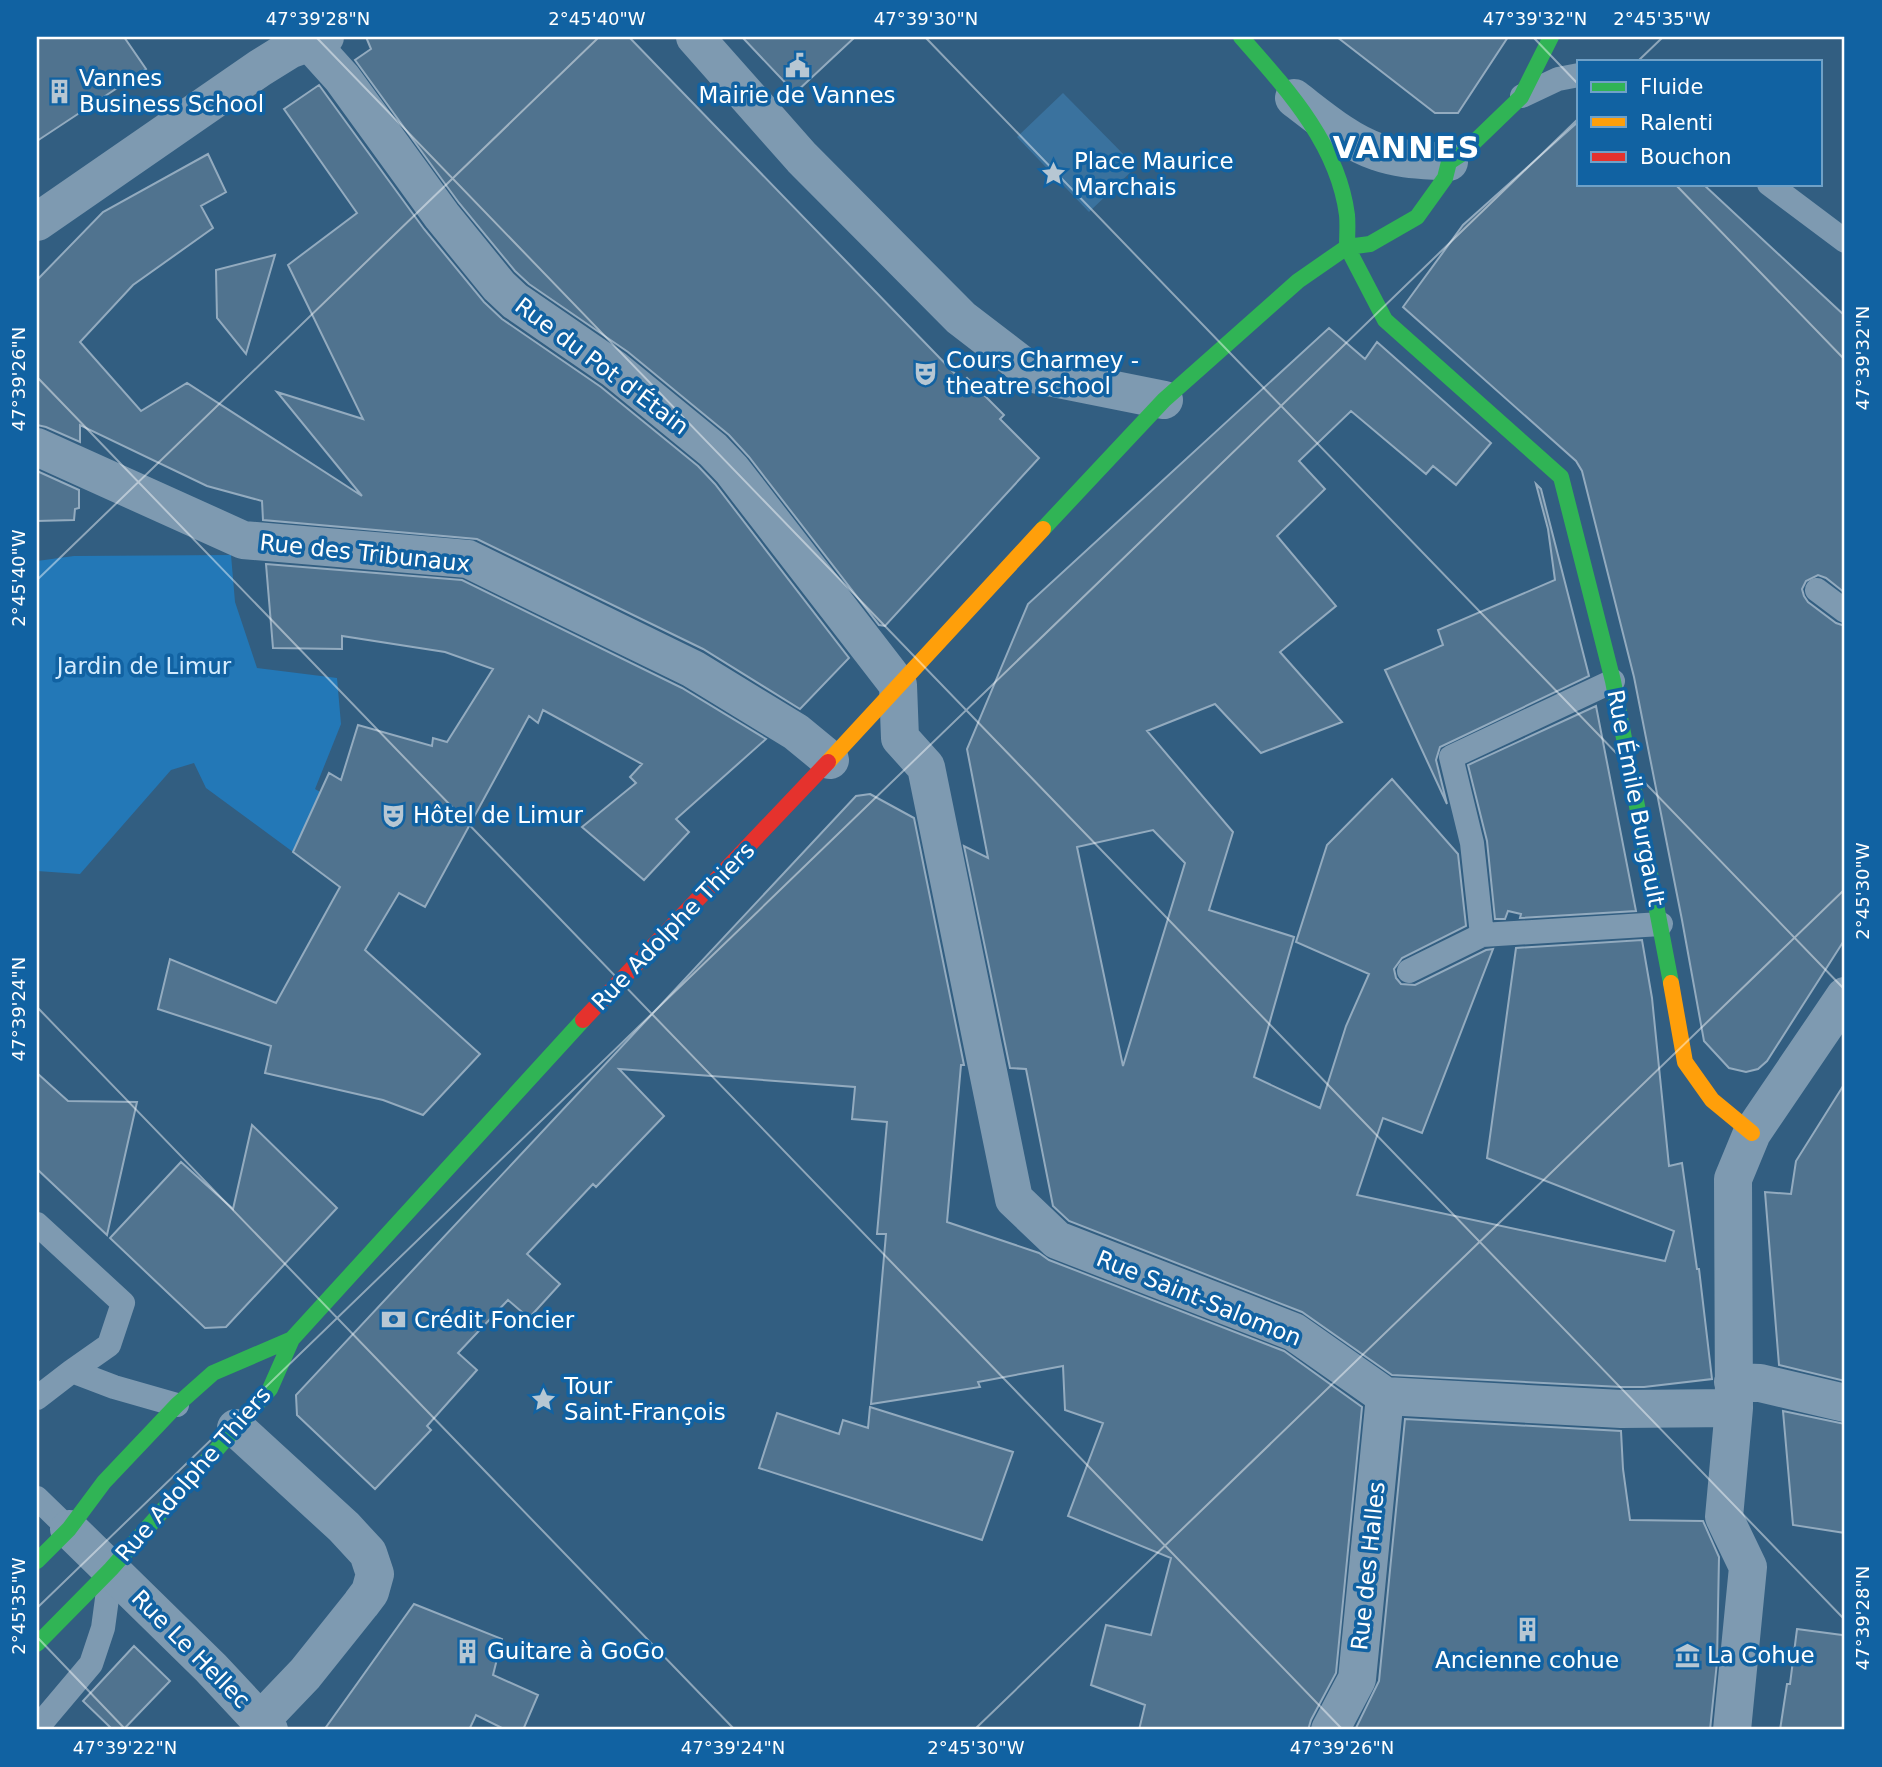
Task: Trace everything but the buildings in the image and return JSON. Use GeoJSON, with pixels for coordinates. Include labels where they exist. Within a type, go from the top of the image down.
{"type":"FeatureCollection","features":[{"type":"Feature","properties":{"kind":"main road"},"geometry":{"type":"LineString","coordinates":[[1241,37],[1294,98],[1329,155],[1349,217],[1347,247]]}},
{"type":"Feature","properties":{"kind":"main road"},"geometry":{"type":"LineString","coordinates":[[1164,400],[1298,281],[1347,247],[1370,244],[1417,217],[1429,204],[1445,178],[1449,162],[1463,153],[1521,97],[1552,37]]}},
{"type":"Feature","properties":{"kind":"main road","name":"Rue Émile Burgault"},"geometry":{"type":"LineString","coordinates":[[1347,247],[1385,320],[1561,477],[1613,681],[1685,1062],[1712,1100],[1752,1133]]}},
{"type":"Feature","properties":{"kind":"main road","name":"Rue Adolphe Thiers"},"geometry":{"type":"LineString","coordinates":[[37,1644],[111,1569],[270,1389],[292,1339],[539,1066],[830,760],[1164,400]]}},
{"type":"Feature","properties":{"kind":"main road","name":"Rue Adolphe Thiers"},"geometry":{"type":"LineString","coordinates":[[37,1561],[53,1527],[104,1482],[177,1405],[213,1373],[292,1339]]}},
{"type":"Feature","properties":{"kind":"street"},"geometry":{"type":"LineString","coordinates":[[695,37],[802,158],[961,318],[1034,374],[1164,400]]}},
{"type":"Feature","properties":{"kind":"street"},"geometry":{"type":"LineString","coordinates":[[37,222],[260,68],[289,50],[314,39]]}},
{"type":"Feature","properties":{"kind":"street","name":"Rue du Pot d'Étain"},"geometry":{"type":"LineString","coordinates":[[314,39],[442,216],[499,286],[515,301],[614,369],[713,450],[733,470],[898,685]]}},
{"type":"Feature","properties":{"kind":"street"},"geometry":{"type":"LineString","coordinates":[[1294,98],[1325,121],[1378,152],[1449,162]]}},
{"type":"Feature","properties":{"kind":"street","name":"Rue des Tribunaux"},"geometry":{"type":"LineString","coordinates":[[37,447],[243,540],[468,559],[694,669],[796,732],[830,760]]}},
{"type":"Feature","properties":{"kind":"street","name":"Rue Saint-Salomon"},"geometry":{"type":"LineString","coordinates":[[898,685],[900,738],[926,767],[1014,1199],[1057,1240],[1294,1332],[1385,1396]]}},
{"type":"Feature","properties":{"kind":"street"},"geometry":{"type":"LineString","coordinates":[[1732,1730],[1748,1567],[1724,1517],[1733,1395],[1733,1179],[1752,1133],[1845,996]]}},
{"type":"Feature","properties":{"kind":"street"},"geometry":{"type":"LineString","coordinates":[[1385,1396],[1620,1409],[1733,1395],[1760,1383],[1845,1402]]}},
{"type":"Feature","properties":{"kind":"street","name":"Rue des Halles"},"geometry":{"type":"LineString","coordinates":[[1330,1730],[1357,1679],[1385,1396]]}},
{"type":"Feature","properties":{"kind":"street"},"geometry":{"type":"LineString","coordinates":[[236,1428],[368,1553],[375,1574],[369,1592],[361,1604],[265,1725]]}},
{"type":"Feature","properties":{"kind":"street","name":"Rue Adolphe Thiers"},"geometry":{"type":"LineString","coordinates":[[53,1527],[111,1569]]}},
{"type":"Feature","properties":{"kind":"street","name":"Rue Le Hellec"},"geometry":{"type":"LineString","coordinates":[[111,1569],[265,1725]]}},
{"type":"Feature","properties":{"kind":"lane"},"geometry":{"type":"LineString","coordinates":[[1521,97],[1558,79],[1577,75]]}},
{"type":"Feature","properties":{"kind":"lane"},"geometry":{"type":"LineString","coordinates":[[1772,186],[1845,242]]}},
{"type":"Feature","properties":{"kind":"lane"},"geometry":{"type":"LineString","coordinates":[[1817,590],[1845,611]]}},
{"type":"Feature","properties":{"kind":"lane"},"geometry":{"type":"LineString","coordinates":[[1482,935],[1472,843],[1451,757],[1613,681]]}},
{"type":"Feature","properties":{"kind":"lane"},"geometry":{"type":"LineString","coordinates":[[1409,971],[1482,935],[1661,924]]}},
{"type":"Feature","properties":{"kind":"lane"},"geometry":{"type":"LineString","coordinates":[[37,1224],[123,1303],[109,1345],[37,1398]]}},
{"type":"Feature","properties":{"kind":"lane"},"geometry":{"type":"LineString","coordinates":[[72,1371],[114,1388],[177,1405]]}},
{"type":"Feature","properties":{"kind":"lane"},"geometry":{"type":"LineString","coordinates":[[37,1498],[53,1527]]}},
{"type":"Feature","properties":{"kind":"lane"},"geometry":{"type":"LineString","coordinates":[[37,1728],[91,1664],[103,1628],[111,1569]]}},
{"type":"Feature","properties":{"kind":"green space","name":"Jardin de Limur"},"geometry":{"type":"Polygon","coordinates":[[[231,555],[235,602],[257,668],[337,678],[341,724],[315,789],[320,792],[293,852],[206,788],[194,763],[171,770],[80,874],[37,871],[37,561],[74,556],[231,555]]]}},
{"type":"Feature","properties":{"kind":"shaded area"},"geometry":{"type":"Polygon","coordinates":[[[1063,93],[1136,167],[1089,212],[1017,137],[1063,93]]]}},
{"type":"Feature","properties":{"kind":"traffic: fast"},"geometry":{"type":"LineString","coordinates":[[1241,37],[1292,97],[1333,164],[1347,215],[1347,247]]}},
{"type":"Feature","properties":{"kind":"traffic: fast"},"geometry":{"type":"LineString","coordinates":[[1043,529],[1164,400],[1298,281],[1347,247],[1370,244],[1417,217],[1445,178],[1449,162],[1463,153],[1521,97],[1551,37]]}},
{"type":"Feature","properties":{"kind":"traffic: fast"},"geometry":{"type":"LineString","coordinates":[[1347,247],[1385,320],[1561,477],[1613,681],[1671,983]]}},
{"type":"Feature","properties":{"kind":"traffic: fast"},"geometry":{"type":"LineString","coordinates":[[37,1644],[111,1569],[270,1389],[292,1339],[583,1020]]}},
{"type":"Feature","properties":{"kind":"traffic: fast"},"geometry":{"type":"LineString","coordinates":[[37,1561],[69,1529],[104,1482],[177,1405],[213,1373],[292,1339]]}},
{"type":"Feature","properties":{"kind":"traffic: slow"},"geometry":{"type":"LineString","coordinates":[[828,762],[1043,529]]}},
{"type":"Feature","properties":{"kind":"traffic: slow"},"geometry":{"type":"LineString","coordinates":[[1671,983],[1685,1062],[1712,1100],[1752,1133]]}},
{"type":"Feature","properties":{"kind":"traffic: jam"},"geometry":{"type":"LineString","coordinates":[[583,1020],[828,762]]}},
{"type":"Feature","properties":{"kind":"place","name":"Mairie de Vannes"},"geometry":{"type":"Point","coordinates":[797,65]}},
{"type":"Feature","properties":{"kind":"place","name":"Vannes Business School"},"geometry":{"type":"Point","coordinates":[59,91]}},
{"type":"Feature","properties":{"kind":"place","name":"Place Maurice Marchais"},"geometry":{"type":"Point","coordinates":[1054,174]}},
{"type":"Feature","properties":{"kind":"place","name":"Cours Charmey - theatre school"},"geometry":{"type":"Point","coordinates":[926,373]}},
{"type":"Feature","properties":{"kind":"place","name":"Hôtel de Limur"},"geometry":{"type":"Point","coordinates":[393,815]}},
{"type":"Feature","properties":{"kind":"place","name":"Crédit Foncier"},"geometry":{"type":"Point","coordinates":[394,1320]}},
{"type":"Feature","properties":{"kind":"place","name":"Tour Saint-François"},"geometry":{"type":"Point","coordinates":[544,1399]}},
{"type":"Feature","properties":{"kind":"place","name":"Ancienne cohue"},"geometry":{"type":"Point","coordinates":[1527,1630]}},
{"type":"Feature","properties":{"kind":"place","name":"Guitare à GoGo"},"geometry":{"type":"Point","coordinates":[467,1651]}},
{"type":"Feature","properties":{"kind":"place","name":"La Cohue"},"geometry":{"type":"Point","coordinates":[1687,1655]}},
{"type":"Feature","properties":{"kind":"district","name":"VANNES"},"geometry":{"type":"Point","coordinates":[1407,147]}}]}
